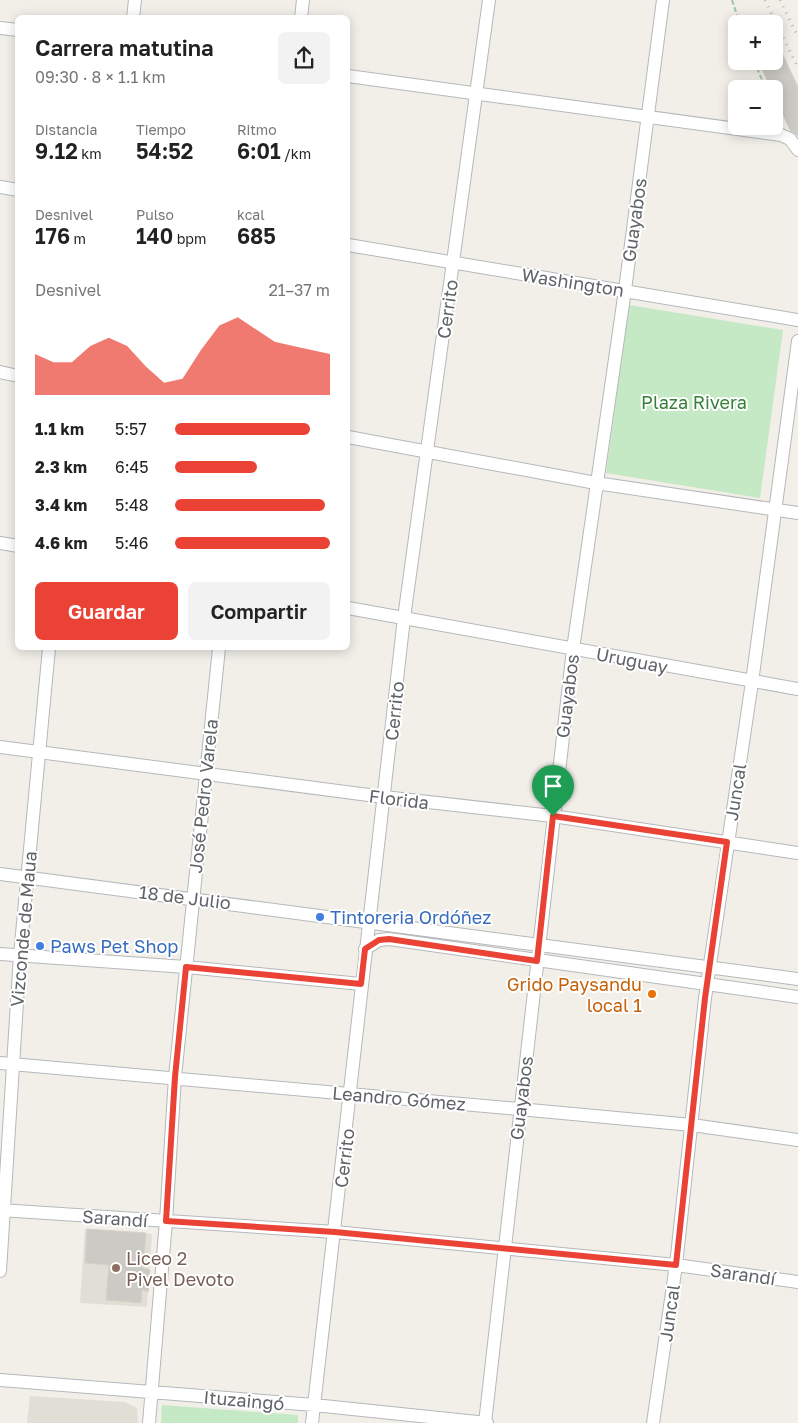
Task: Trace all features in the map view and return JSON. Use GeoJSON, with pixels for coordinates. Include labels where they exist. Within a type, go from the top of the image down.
{"type":"FeatureCollection","features":[{"type":"Feature","properties":{"kind":"street"},"geometry":{"type":"LineString","coordinates":[[133,15],[135,0]]}},
{"type":"Feature","properties":{"kind":"street"},"geometry":{"type":"LineString","coordinates":[[301,15],[303,0]]}},
{"type":"Feature","properties":{"kind":"street","name":"Cerrito"},"geometry":{"type":"LineString","coordinates":[[312,1423],[404,618],[489,0]]}},
{"type":"Feature","properties":{"kind":"street","name":"Guayabos"},"geometry":{"type":"LineString","coordinates":[[485,1423],[519,1108],[573,649],[625,290],[663,0]]}},
{"type":"Feature","properties":{"kind":"street"},"geometry":{"type":"LineString","coordinates":[[0,28],[15,30]]}},
{"type":"Feature","properties":{"kind":"street"},"geometry":{"type":"LineString","coordinates":[[350,76],[781,135],[790,140],[798,150]]}},
{"type":"Feature","properties":{"kind":"street"},"geometry":{"type":"LineString","coordinates":[[0,187],[15,190]]}},
{"type":"Feature","properties":{"kind":"street","name":"Washington"},"geometry":{"type":"LineString","coordinates":[[350,245],[798,320]]}},
{"type":"Feature","properties":{"kind":"street","name":"Juncal"},"geometry":{"type":"LineString","coordinates":[[653,1423],[676,1265],[707,984],[777,510],[798,341]]}},
{"type":"Feature","properties":{"kind":"street"},"geometry":{"type":"LineString","coordinates":[[0,372],[15,375]]}},
{"type":"Feature","properties":{"kind":"street"},"geometry":{"type":"LineString","coordinates":[[350,437],[596,483],[798,513]]}},
{"type":"Feature","properties":{"kind":"street"},"geometry":{"type":"LineString","coordinates":[[0,543],[15,546]]}},
{"type":"Feature","properties":{"kind":"street","name":"Uruguay"},"geometry":{"type":"LineString","coordinates":[[350,608],[798,689]]}},
{"type":"Feature","properties":{"kind":"street","name":"Vizconde de Maua"},"geometry":{"type":"LineString","coordinates":[[0,1272],[6,1064],[20,955],[49,650]]}},
{"type":"Feature","properties":{"kind":"street","name":"José Pedro Varela"},"geometry":{"type":"LineString","coordinates":[[149,1423],[166,1221],[175,1077],[219,650]]}},
{"type":"Feature","properties":{"kind":"street","name":"Florida"},"geometry":{"type":"LineString","coordinates":[[0,747],[384,797],[553,816],[798,853]]}},
{"type":"Feature","properties":{"kind":"street","name":"18 de Julio"},"geometry":{"type":"LineString","coordinates":[[0,874],[369,922],[538,947],[798,979]]}},
{"type":"Feature","properties":{"kind":"street"},"geometry":{"type":"LineString","coordinates":[[365,949],[379,940],[389,939],[798,997]]}},
{"type":"Feature","properties":{"kind":"street"},"geometry":{"type":"LineString","coordinates":[[0,954],[186,967],[361,984]]}},
{"type":"Feature","properties":{"kind":"street","name":"Leandro Gómez"},"geometry":{"type":"LineString","coordinates":[[6,1064],[519,1108],[692,1125],[798,1140]]}},
{"type":"Feature","properties":{"kind":"street","name":"Sarandí"},"geometry":{"type":"LineString","coordinates":[[3,1210],[335,1232],[676,1265],[798,1282]]}},
{"type":"Feature","properties":{"kind":"street","name":"Ituzaingó"},"geometry":{"type":"LineString","coordinates":[[0,1380],[314,1405],[485,1423]]}},
{"type":"Feature","properties":{"kind":"path"},"geometry":{"type":"LineString","coordinates":[[732,0],[737,15]]}},
{"type":"Feature","properties":{"kind":"path"},"geometry":{"type":"LineString","coordinates":[[783,124],[790,140]]}},
{"type":"Feature","properties":{"kind":"shaded area","name":"Liceo 2 Pivel Devoto"},"geometry":{"type":"Polygon","coordinates":[[[85,1229],[152,1234],[147,1307],[80,1303],[85,1229]]]}},
{"type":"Feature","properties":{"kind":"shaded area"},"geometry":{"type":"Polygon","coordinates":[[[30,1396],[125,1402],[137,1408],[138,1423],[27,1423],[30,1396]]]}},
{"type":"Feature","properties":{"kind":"green space","name":"Plaza Rivera"},"geometry":{"type":"Polygon","coordinates":[[[629,305],[783,330],[760,498],[606,473],[629,305]]]}},
{"type":"Feature","properties":{"kind":"green space"},"geometry":{"type":"Polygon","coordinates":[[[162,1405],[298,1415],[298,1423],[161,1423],[162,1405]]]}},
{"type":"Feature","properties":{"kind":"building"},"geometry":{"type":"Polygon","coordinates":[[[783,55],[798,87],[798,136],[790,130],[783,115],[783,80],[767,80],[762,70],[783,70],[783,55]]]}},
{"type":"Feature","properties":{"kind":"building","name":"Liceo 2 Pivel Devoto"},"geometry":{"type":"Polygon","coordinates":[[[87,1229],[146,1233],[143,1268],[150,1270],[148,1292],[142,1289],[141,1303],[106,1300],[109,1265],[85,1263],[87,1229]]]}},
{"type":"Feature","properties":{"kind":"railway"},"geometry":{"type":"LineString","coordinates":[[765,0],[798,68]]}},
{"type":"Feature","properties":{"kind":"railway"},"geometry":{"type":"LineString","coordinates":[[780,0],[798,37]]}},
{"type":"Feature","properties":{"kind":"place","name":"Tintoreria Ordóñez"},"geometry":{"type":"Point","coordinates":[320,917]}},
{"type":"Feature","properties":{"kind":"place","name":"Paws Pet Shop"},"geometry":{"type":"Point","coordinates":[40,946]}},
{"type":"Feature","properties":{"kind":"place","name":"Grido Paysandu local 1"},"geometry":{"type":"Point","coordinates":[652,994]}},
{"type":"Feature","properties":{"kind":"place","name":"Liceo 2 Pivel Devoto"},"geometry":{"type":"Point","coordinates":[116,1268]}},
{"type":"Feature","properties":{"kind":"route"},"geometry":{"type":"LineString","coordinates":[[553,816],[727,842],[705,998],[676,1265],[335,1232],[166,1221],[175,1077],[186,967],[361,984],[365,949],[379,940],[389,939],[537,961],[553,816]]}}]}
